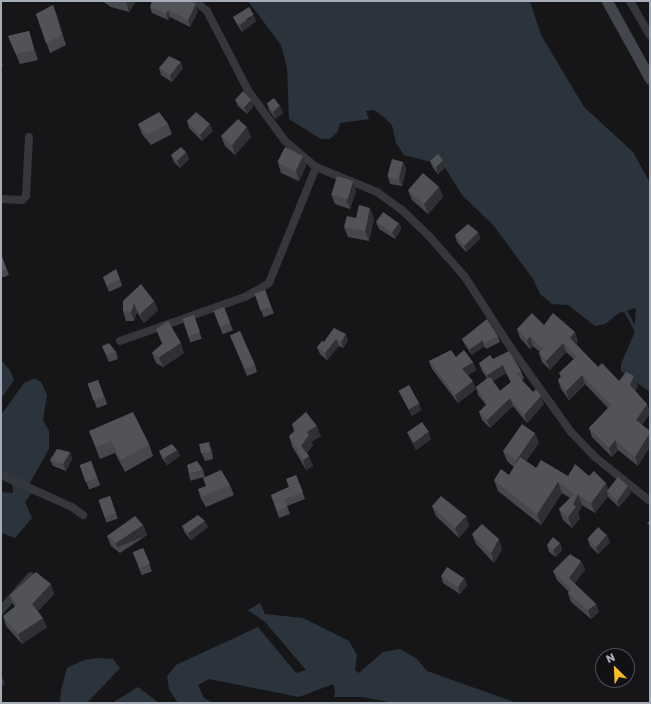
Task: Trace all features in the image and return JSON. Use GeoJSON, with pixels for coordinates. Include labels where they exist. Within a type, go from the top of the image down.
{"type":"FeatureCollection","features":[{"type":"Feature","properties":{"kind":"street"},"geometry":{"type":"LineString","coordinates":[[195,1],[207,12],[249,92],[269,122],[285,141],[316,166],[377,192],[402,210],[429,236],[465,277],[511,348],[571,432],[595,456],[650,501]]}},
{"type":"Feature","properties":{"kind":"street"},"geometry":{"type":"LineString","coordinates":[[606,1],[650,79]]}},
{"type":"Feature","properties":{"kind":"street"},"geometry":{"type":"LineString","coordinates":[[630,1],[650,35]]}},
{"type":"Feature","properties":{"kind":"street"},"geometry":{"type":"LineString","coordinates":[[1,199],[22,200],[26,196],[28,137]]}},
{"type":"Feature","properties":{"kind":"street"},"geometry":{"type":"LineString","coordinates":[[120,340],[245,297],[269,283],[316,166]]}},
{"type":"Feature","properties":{"kind":"street"},"geometry":{"type":"LineString","coordinates":[[2,475],[72,507],[84,516]]}},
{"type":"Feature","properties":{"kind":"street"},"geometry":{"type":"LineString","coordinates":[[1,610],[31,576]]}},
{"type":"Feature","properties":{"kind":"shaded area"},"geometry":{"type":"Polygon","coordinates":[[[248,1],[530,1],[541,35],[584,107],[633,152],[650,183],[650,392],[621,371],[621,364],[634,334],[636,308],[619,313],[605,324],[595,326],[568,305],[552,304],[540,294],[533,279],[494,226],[462,195],[441,161],[431,162],[404,155],[396,143],[392,125],[384,117],[374,110],[366,111],[369,119],[340,123],[338,131],[330,139],[321,139],[289,119],[287,68],[281,45],[248,1]]]}},
{"type":"Feature","properties":{"kind":"shaded area"},"geometry":{"type":"Polygon","coordinates":[[[1,360],[9,369],[14,380],[1,399],[1,360]]]}},
{"type":"Feature","properties":{"kind":"shaded area"},"geometry":{"type":"Polygon","coordinates":[[[35,378],[41,382],[47,395],[43,420],[49,431],[49,449],[30,483],[33,491],[25,502],[32,518],[15,538],[1,533],[1,492],[13,493],[12,480],[1,472],[1,415],[24,383],[35,378]]]}},
{"type":"Feature","properties":{"kind":"shaded area"},"geometry":{"type":"Polygon","coordinates":[[[260,603],[265,614],[303,618],[349,641],[357,655],[355,670],[359,673],[383,652],[400,649],[417,659],[427,671],[517,703],[394,703],[362,697],[334,697],[335,691],[333,684],[299,697],[209,679],[198,685],[204,698],[213,703],[178,703],[169,689],[167,676],[176,665],[258,627],[296,673],[306,670],[265,622],[248,610],[260,603]]]}},
{"type":"Feature","properties":{"kind":"shaded area"},"geometry":{"type":"Polygon","coordinates":[[[98,658],[113,659],[120,668],[87,703],[60,703],[61,690],[67,668],[84,660],[98,658]]]}},
{"type":"Feature","properties":{"kind":"shaded area"},"geometry":{"type":"Polygon","coordinates":[[[138,687],[159,703],[112,703],[138,687]]]}},
{"type":"Feature","properties":{"kind":"building"},"geometry":{"type":"Polygon","coordinates":[[[152,1],[191,1],[196,4],[188,20],[168,10],[166,14],[150,7],[152,1]]]}},
{"type":"Feature","properties":{"kind":"building"},"geometry":{"type":"Polygon","coordinates":[[[53,5],[62,35],[46,43],[36,14],[53,5]]]}},
{"type":"Feature","properties":{"kind":"building"},"geometry":{"type":"Polygon","coordinates":[[[249,7],[254,15],[238,25],[233,17],[249,7]]]}},
{"type":"Feature","properties":{"kind":"building"},"geometry":{"type":"Polygon","coordinates":[[[29,31],[34,50],[16,54],[8,36],[29,31]]]}},
{"type":"Feature","properties":{"kind":"building"},"geometry":{"type":"Polygon","coordinates":[[[169,56],[181,62],[170,75],[159,68],[169,56]]]}},
{"type":"Feature","properties":{"kind":"building"},"geometry":{"type":"Polygon","coordinates":[[[243,91],[251,100],[244,107],[235,100],[243,91]]]}},
{"type":"Feature","properties":{"kind":"building"},"geometry":{"type":"Polygon","coordinates":[[[274,98],[280,106],[273,111],[267,103],[274,98]]]}},
{"type":"Feature","properties":{"kind":"building"},"geometry":{"type":"Polygon","coordinates":[[[159,112],[168,124],[147,135],[138,124],[159,112]]]}},
{"type":"Feature","properties":{"kind":"building"},"geometry":{"type":"Polygon","coordinates":[[[196,112],[210,124],[200,135],[187,121],[196,112]]]}},
{"type":"Feature","properties":{"kind":"building"},"geometry":{"type":"Polygon","coordinates":[[[238,119],[247,127],[232,145],[221,136],[238,119]]]}},
{"type":"Feature","properties":{"kind":"building"},"geometry":{"type":"Polygon","coordinates":[[[181,147],[186,152],[177,161],[171,155],[181,147]]]}},
{"type":"Feature","properties":{"kind":"building"},"geometry":{"type":"Polygon","coordinates":[[[285,147],[303,156],[295,171],[277,162],[285,147]]]}},
{"type":"Feature","properties":{"kind":"building"},"geometry":{"type":"Polygon","coordinates":[[[438,154],[443,160],[436,167],[430,161],[438,154]]]}},
{"type":"Feature","properties":{"kind":"building"},"geometry":{"type":"Polygon","coordinates":[[[392,159],[403,162],[398,179],[387,176],[392,159]]]}},
{"type":"Feature","properties":{"kind":"building"},"geometry":{"type":"Polygon","coordinates":[[[423,173],[439,187],[424,204],[408,190],[423,173]]]}},
{"type":"Feature","properties":{"kind":"building"},"geometry":{"type":"Polygon","coordinates":[[[337,176],[353,181],[348,199],[331,194],[337,176]]]}},
{"type":"Feature","properties":{"kind":"building"},"geometry":{"type":"Polygon","coordinates":[[[359,205],[370,208],[365,231],[344,227],[347,216],[356,218],[359,205]]]}},
{"type":"Feature","properties":{"kind":"building"},"geometry":{"type":"Polygon","coordinates":[[[383,212],[399,223],[392,233],[376,222],[383,212]]]}},
{"type":"Feature","properties":{"kind":"building"},"geometry":{"type":"Polygon","coordinates":[[[468,224],[478,232],[464,246],[455,235],[468,224]]]}},
{"type":"Feature","properties":{"kind":"building"},"geometry":{"type":"Polygon","coordinates":[[[1,254],[6,269],[1,271],[1,254]]]}},
{"type":"Feature","properties":{"kind":"building"},"geometry":{"type":"Polygon","coordinates":[[[116,269],[120,279],[107,285],[103,277],[116,269]]]}},
{"type":"Feature","properties":{"kind":"building"},"geometry":{"type":"Polygon","coordinates":[[[141,284],[154,301],[140,314],[134,303],[131,312],[123,311],[123,301],[141,284]]]}},
{"type":"Feature","properties":{"kind":"building"},"geometry":{"type":"Polygon","coordinates":[[[265,290],[271,307],[260,311],[255,294],[265,290]]]}},
{"type":"Feature","properties":{"kind":"building"},"geometry":{"type":"Polygon","coordinates":[[[224,307],[230,323],[220,327],[214,311],[224,307]]]}},
{"type":"Feature","properties":{"kind":"building"},"geometry":{"type":"Polygon","coordinates":[[[532,313],[544,325],[553,313],[575,332],[570,338],[598,367],[602,363],[619,381],[626,372],[634,376],[630,385],[647,404],[636,420],[650,431],[635,457],[615,440],[609,448],[589,428],[611,405],[582,375],[566,391],[558,380],[562,375],[559,373],[577,356],[563,343],[546,361],[539,353],[543,349],[530,336],[527,340],[517,329],[532,313]]]}},
{"type":"Feature","properties":{"kind":"building"},"geometry":{"type":"Polygon","coordinates":[[[194,315],[200,332],[189,336],[183,319],[194,315]]]}},
{"type":"Feature","properties":{"kind":"building"},"geometry":{"type":"Polygon","coordinates":[[[487,319],[498,336],[483,343],[483,340],[470,349],[462,339],[487,319]]]}},
{"type":"Feature","properties":{"kind":"building"},"geometry":{"type":"Polygon","coordinates":[[[168,321],[181,343],[159,357],[152,353],[163,343],[156,329],[168,321]]]}},
{"type":"Feature","properties":{"kind":"building"},"geometry":{"type":"Polygon","coordinates":[[[334,328],[346,334],[341,342],[336,339],[325,353],[317,347],[322,341],[324,342],[334,328]]]}},
{"type":"Feature","properties":{"kind":"building"},"geometry":{"type":"Polygon","coordinates":[[[240,331],[255,365],[245,369],[230,335],[240,331]]]}},
{"type":"Feature","properties":{"kind":"building"},"geometry":{"type":"Polygon","coordinates":[[[109,343],[116,352],[106,355],[102,346],[109,343]]]}},
{"type":"Feature","properties":{"kind":"building"},"geometry":{"type":"Polygon","coordinates":[[[451,350],[456,357],[464,350],[473,362],[462,369],[473,381],[455,395],[429,361],[451,350]]]}},
{"type":"Feature","properties":{"kind":"building"},"geometry":{"type":"Polygon","coordinates":[[[509,351],[521,371],[516,374],[533,392],[536,389],[541,396],[524,415],[510,398],[487,420],[479,412],[487,404],[476,387],[490,377],[500,391],[511,382],[503,365],[487,375],[479,363],[490,355],[493,359],[509,351]]]}},
{"type":"Feature","properties":{"kind":"building"},"geometry":{"type":"Polygon","coordinates":[[[98,380],[104,397],[93,401],[88,384],[98,380]]]}},
{"type":"Feature","properties":{"kind":"building"},"geometry":{"type":"Polygon","coordinates":[[[409,385],[419,403],[409,409],[399,391],[409,385]]]}},
{"type":"Feature","properties":{"kind":"building"},"geometry":{"type":"Polygon","coordinates":[[[133,412],[149,444],[121,460],[111,441],[96,447],[89,431],[133,412]]]}},
{"type":"Feature","properties":{"kind":"building"},"geometry":{"type":"Polygon","coordinates":[[[306,412],[317,426],[307,432],[309,435],[301,446],[309,456],[303,460],[289,436],[296,431],[292,424],[306,412]]]}},
{"type":"Feature","properties":{"kind":"building"},"geometry":{"type":"Polygon","coordinates":[[[422,422],[429,432],[414,442],[407,432],[422,422]]]}},
{"type":"Feature","properties":{"kind":"building"},"geometry":{"type":"Polygon","coordinates":[[[522,424],[535,433],[516,460],[503,451],[522,424]]]}},
{"type":"Feature","properties":{"kind":"building"},"geometry":{"type":"Polygon","coordinates":[[[209,442],[211,452],[201,454],[199,444],[209,442]]]}},
{"type":"Feature","properties":{"kind":"building"},"geometry":{"type":"Polygon","coordinates":[[[172,444],[177,450],[164,458],[159,451],[172,444]]]}},
{"type":"Feature","properties":{"kind":"building"},"geometry":{"type":"Polygon","coordinates":[[[57,449],[70,452],[63,464],[50,460],[57,449]]]}},
{"type":"Feature","properties":{"kind":"building"},"geometry":{"type":"Polygon","coordinates":[[[520,457],[536,468],[541,460],[568,476],[575,464],[589,476],[594,471],[606,483],[591,503],[578,494],[573,504],[576,507],[568,517],[559,509],[574,494],[558,482],[537,514],[494,480],[501,469],[509,475],[520,457]]]}},
{"type":"Feature","properties":{"kind":"building"},"geometry":{"type":"Polygon","coordinates":[[[91,461],[97,478],[86,482],[80,465],[91,461]]]}},
{"type":"Feature","properties":{"kind":"building"},"geometry":{"type":"Polygon","coordinates":[[[197,461],[203,470],[189,474],[187,465],[197,461]]]}},
{"type":"Feature","properties":{"kind":"building"},"geometry":{"type":"Polygon","coordinates":[[[221,470],[230,485],[202,497],[198,489],[206,486],[203,478],[221,470]]]}},
{"type":"Feature","properties":{"kind":"building"},"geometry":{"type":"Polygon","coordinates":[[[296,475],[303,492],[284,499],[287,507],[277,511],[271,495],[289,487],[286,479],[296,475]]]}},
{"type":"Feature","properties":{"kind":"building"},"geometry":{"type":"Polygon","coordinates":[[[618,477],[628,486],[617,501],[607,491],[618,477]]]}},
{"type":"Feature","properties":{"kind":"building"},"geometry":{"type":"Polygon","coordinates":[[[110,496],[116,513],[105,517],[99,500],[110,496]]]}},
{"type":"Feature","properties":{"kind":"building"},"geometry":{"type":"Polygon","coordinates":[[[441,496],[466,516],[455,528],[432,506],[441,496]]]}},
{"type":"Feature","properties":{"kind":"building"},"geometry":{"type":"Polygon","coordinates":[[[198,515],[205,521],[188,533],[182,526],[198,515]]]}},
{"type":"Feature","properties":{"kind":"building"},"geometry":{"type":"Polygon","coordinates":[[[135,516],[143,525],[116,543],[107,536],[135,516]]]}},
{"type":"Feature","properties":{"kind":"building"},"geometry":{"type":"Polygon","coordinates":[[[482,524],[499,539],[491,553],[472,534],[482,524]]]}},
{"type":"Feature","properties":{"kind":"building"},"geometry":{"type":"Polygon","coordinates":[[[598,527],[607,535],[596,547],[587,539],[598,527]]]}},
{"type":"Feature","properties":{"kind":"building"},"geometry":{"type":"Polygon","coordinates":[[[553,537],[560,543],[553,550],[547,545],[553,537]]]}},
{"type":"Feature","properties":{"kind":"building"},"geometry":{"type":"Polygon","coordinates":[[[143,548],[150,564],[140,568],[133,552],[143,548]]]}},
{"type":"Feature","properties":{"kind":"building"},"geometry":{"type":"Polygon","coordinates":[[[570,554],[581,561],[569,578],[596,604],[588,610],[568,593],[571,589],[553,571],[570,554]]]}},
{"type":"Feature","properties":{"kind":"building"},"geometry":{"type":"Polygon","coordinates":[[[447,567],[464,578],[458,587],[441,576],[447,567]]]}},
{"type":"Feature","properties":{"kind":"building"},"geometry":{"type":"Polygon","coordinates":[[[36,572],[51,584],[32,604],[43,618],[18,634],[3,616],[17,605],[10,595],[36,572]]]}},
{"type":"Feature","properties":{"kind":"waterway"},"geometry":{"type":"LineString","coordinates":[[624,308],[636,330]]}}]}
